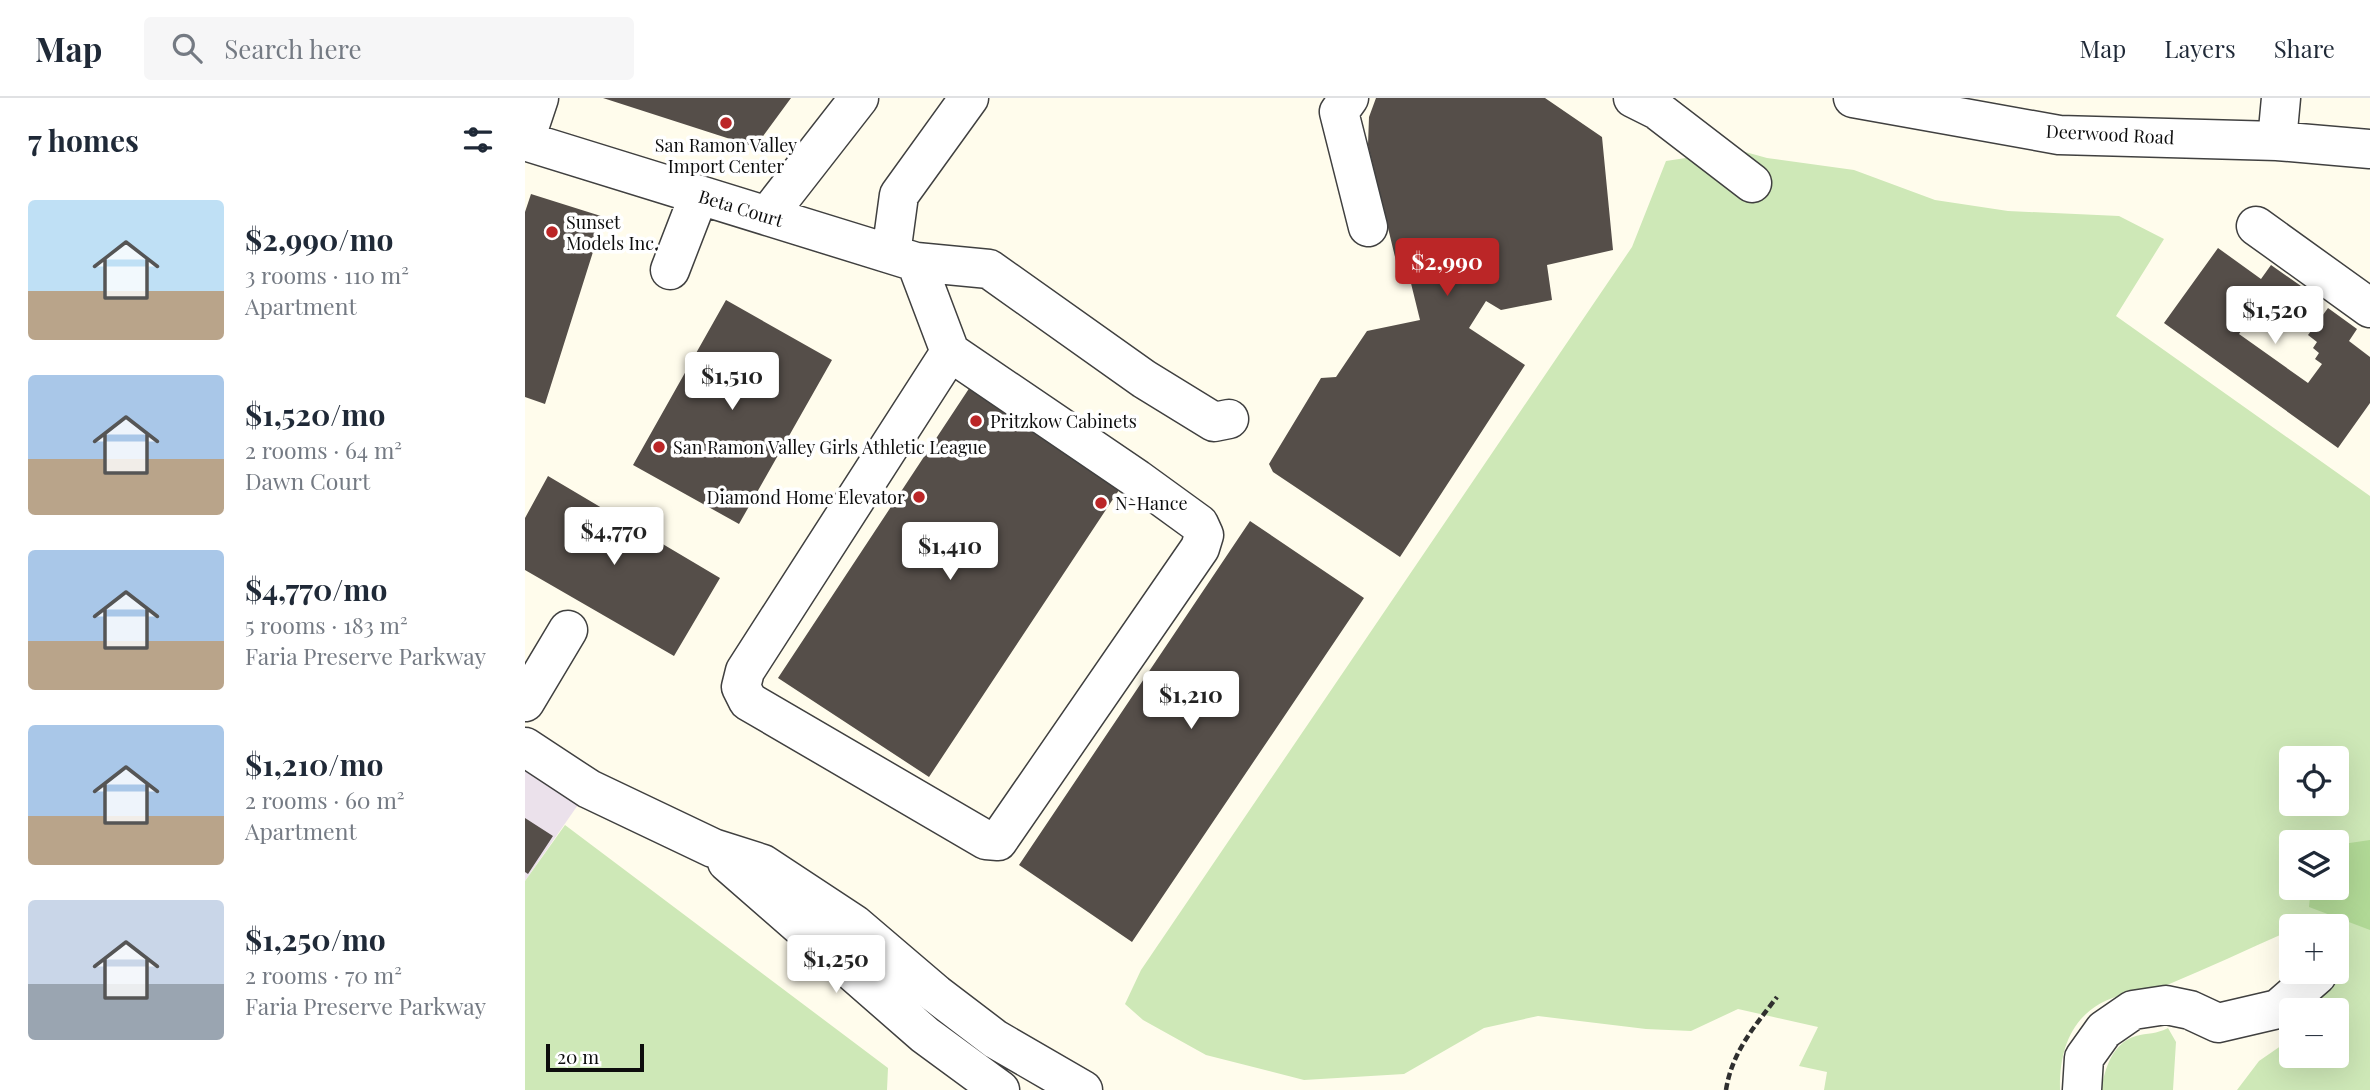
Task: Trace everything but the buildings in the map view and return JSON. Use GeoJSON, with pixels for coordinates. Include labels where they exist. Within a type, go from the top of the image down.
{"type":"FeatureCollection","features":[{"type":"Feature","properties":{"kind":"street"},"geometry":{"type":"LineString","coordinates":[[525,140],[539,98]]}},
{"type":"Feature","properties":{"kind":"street"},"geometry":{"type":"LineString","coordinates":[[767,216],[859,98]]}},
{"type":"Feature","properties":{"kind":"street"},"geometry":{"type":"LineString","coordinates":[[950,352],[745,671],[741,687],[748,701],[986,840],[998,841],[1200,548],[1204,535],[1199,524],[1137,479],[950,352],[904,258],[899,195],[969,98]]}},
{"type":"Feature","properties":{"kind":"street"},"geometry":{"type":"LineString","coordinates":[[1633,98],[1657,110],[1752,183]]}},
{"type":"Feature","properties":{"kind":"street","name":"Deerwood Road"},"geometry":{"type":"LineString","coordinates":[[1853,98],[2059,135],[2277,141],[2370,149]]}},
{"type":"Feature","properties":{"kind":"street"},"geometry":{"type":"LineString","coordinates":[[2277,141],[2281,98]]}},
{"type":"Feature","properties":{"kind":"street"},"geometry":{"type":"LineString","coordinates":[[1344,105],[1368,227]]}},
{"type":"Feature","properties":{"kind":"street","name":"Beta Court"},"geometry":{"type":"LineString","coordinates":[[525,140],[904,258],[989,270],[1179,402],[1213,422],[1229,419]]}},
{"type":"Feature","properties":{"kind":"street"},"geometry":{"type":"LineString","coordinates":[[670,270],[699,195]]}},
{"type":"Feature","properties":{"kind":"street"},"geometry":{"type":"LineString","coordinates":[[2256,226],[2370,308]]}},
{"type":"Feature","properties":{"kind":"street"},"geometry":{"type":"LineString","coordinates":[[525,702],[568,630]]}},
{"type":"Feature","properties":{"kind":"street"},"geometry":{"type":"LineString","coordinates":[[525,747],[589,789],[713,848],[763,863],[854,924],[936,994],[995,1039],[1083,1090]]}},
{"type":"Feature","properties":{"kind":"street"},"geometry":{"type":"LineString","coordinates":[[713,848],[751,886],[925,1035],[1000,1090]]}},
{"type":"Feature","properties":{"kind":"street"},"geometry":{"type":"LineString","coordinates":[[2082,1090],[2084,1058],[2103,1030],[2133,1010],[2166,1005],[2190,1010],[2218,1024],[2278,1009],[2306,984]]}},
{"type":"Feature","properties":{"kind":"path"},"geometry":{"type":"LineString","coordinates":[[1726,1090],[1731,1066],[1740,1046],[1777,998]]}},
{"type":"Feature","properties":{"kind":"shaded area"},"geometry":{"type":"Polygon","coordinates":[[[525,747],[589,789],[525,881],[525,747]]]}},
{"type":"Feature","properties":{"kind":"green space"},"geometry":{"type":"Polygon","coordinates":[[[1738,150],[1767,158],[1854,170],[1935,200],[2008,211],[2119,216],[2164,239],[2116,316],[2370,496],[2370,1090],[2237,1090],[2259,1061],[2279,1047],[2279,1068],[2349,1068],[2349,998],[2302,998],[2312,984],[2349,984],[2349,914],[2279,914],[2279,935],[2167,985],[2125,994],[2094,1007],[2083,1017],[2067,1042],[2060,1073],[2060,1090],[1824,1090],[1827,1072],[1799,1066],[1818,1027],[1738,1009],[1691,1031],[1646,1029],[1538,1016],[1484,1028],[1404,1074],[1304,1080],[1206,1055],[1143,1020],[1125,1004],[1141,970],[1632,247],[1666,161],[1738,150]]]}},
{"type":"Feature","properties":{"kind":"green space"},"geometry":{"type":"Polygon","coordinates":[[[565,825],[888,1068],[887,1090],[525,1090],[525,881],[565,825]]]}},
{"type":"Feature","properties":{"kind":"green space"},"geometry":{"type":"Polygon","coordinates":[[[2370,840],[2370,930],[2349,922],[2349,914],[2328,914],[2309,907],[2310,900],[2349,900],[2349,843],[2370,840]]]}},
{"type":"Feature","properties":{"kind":"green space"},"geometry":{"type":"Polygon","coordinates":[[[2168,1028],[2176,1042],[2173,1090],[2101,1090],[2111,1058],[2121,1044],[2136,1036],[2168,1028]]]}},
{"type":"Feature","properties":{"kind":"place","name":"San Ramon Valley Import Center"},"geometry":{"type":"Point","coordinates":[726,123]}},
{"type":"Feature","properties":{"kind":"place","name":"Sunset Models Inc."},"geometry":{"type":"Point","coordinates":[552,232]}},
{"type":"Feature","properties":{"kind":"place","name":"Pritzkow Cabinets"},"geometry":{"type":"Point","coordinates":[976,421]}},
{"type":"Feature","properties":{"kind":"place","name":"San Ramon Valley Girls Athletic League"},"geometry":{"type":"Point","coordinates":[659,447]}},
{"type":"Feature","properties":{"kind":"place","name":"Diamond Home Elevator"},"geometry":{"type":"Point","coordinates":[919,497]}},
{"type":"Feature","properties":{"kind":"place","name":"N-Hance"},"geometry":{"type":"Point","coordinates":[1101,503]}}]}
